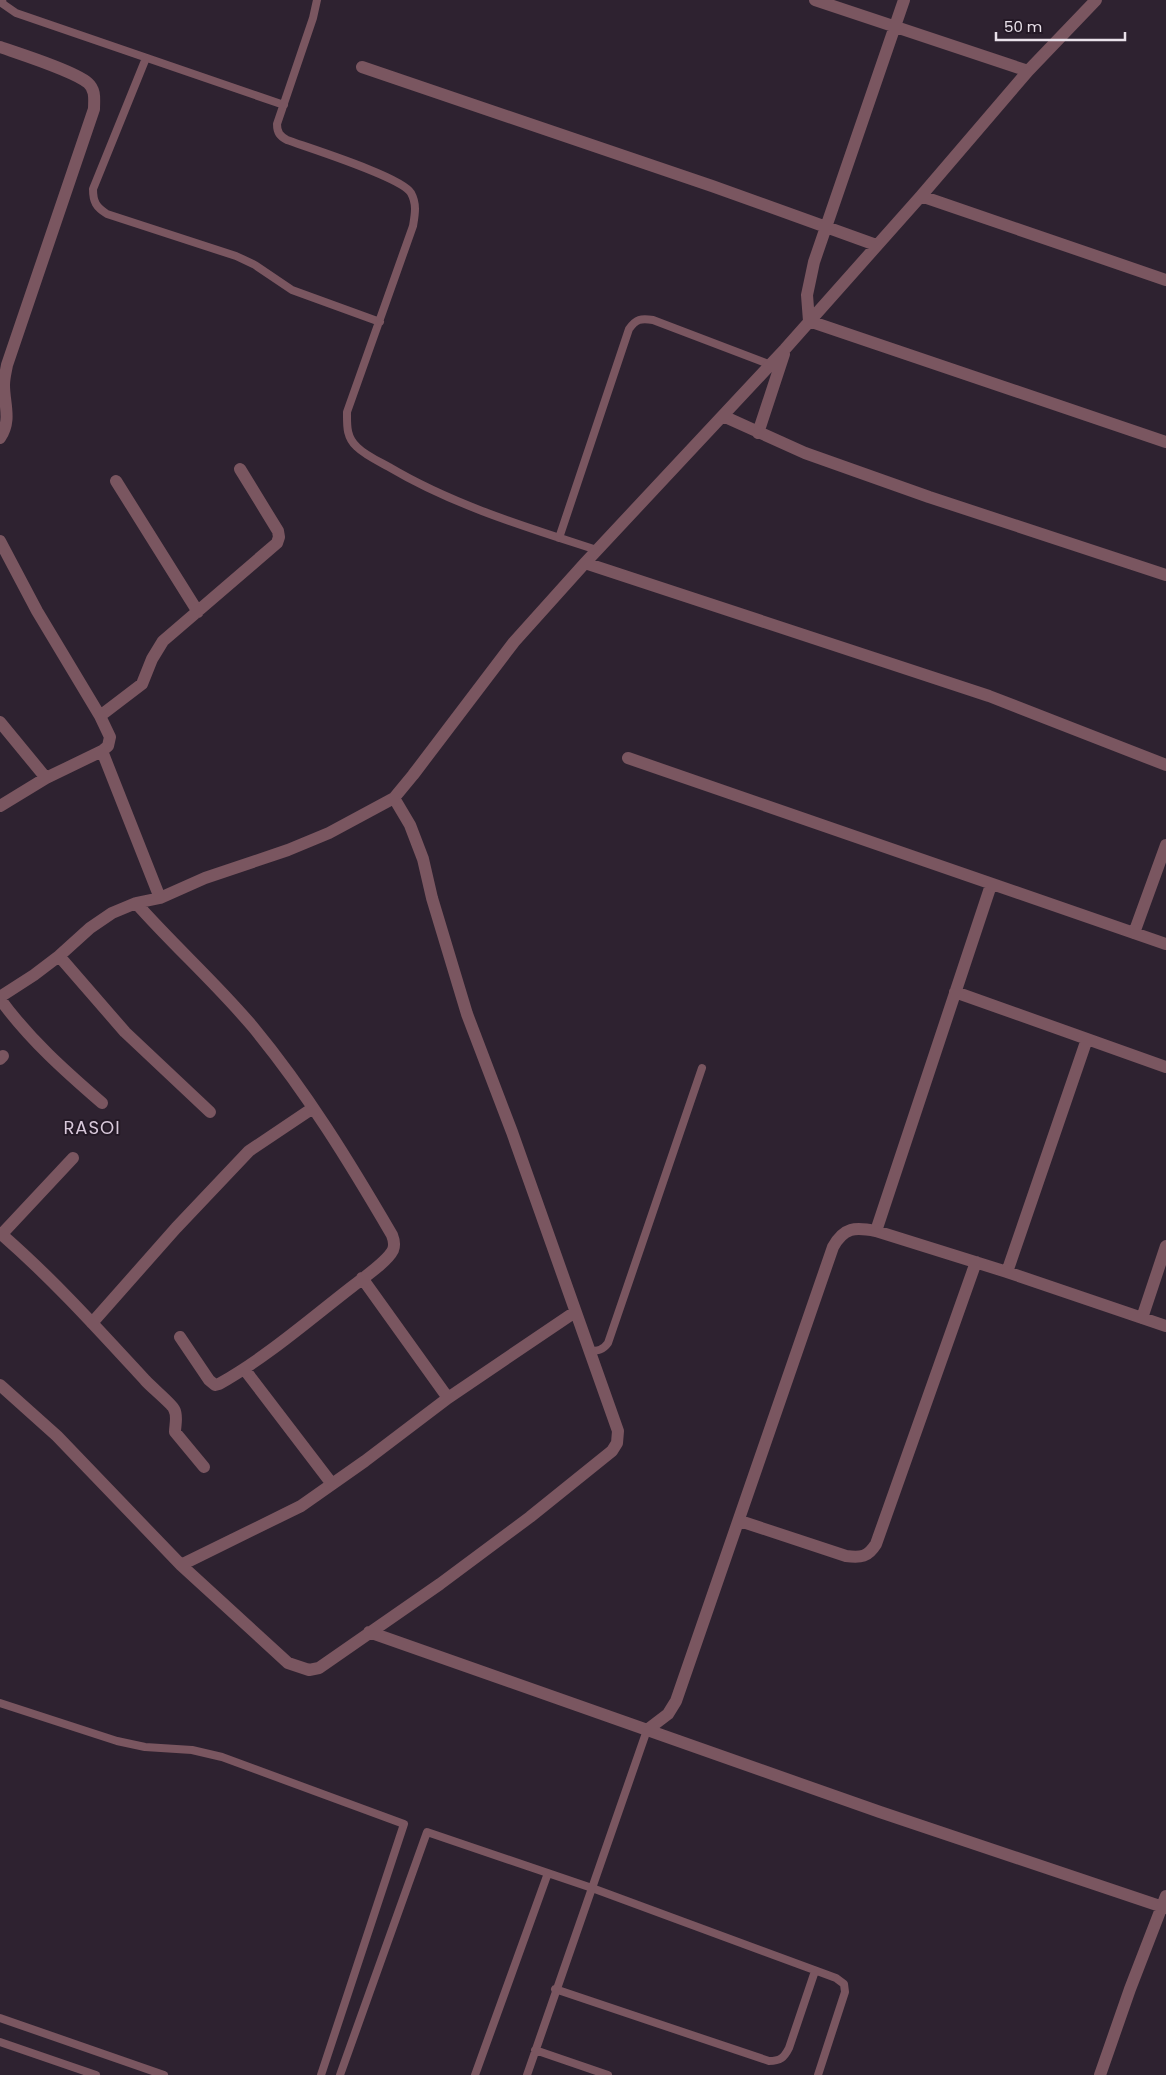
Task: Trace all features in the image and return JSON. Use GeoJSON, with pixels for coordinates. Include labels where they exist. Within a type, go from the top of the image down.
{"type":"FeatureCollection","features":[{"type":"Feature","properties":{"kind":"street"},"geometry":{"type":"LineString","coordinates":[[815,0],[1028,71]]}},
{"type":"Feature","properties":{"kind":"street"},"geometry":{"type":"LineString","coordinates":[[809,321],[807,295],[814,262],[827,229],[904,0]]}},
{"type":"Feature","properties":{"kind":"street"},"geometry":{"type":"LineString","coordinates":[[102,1103],[53,1060],[21,1027],[0,998],[59,956],[90,928],[112,913],[136,903],[160,898],[205,878],[288,850],[330,833],[394,798],[414,775],[514,642],[596,550],[771,365],[921,196],[1028,71],[1096,0]]}},
{"type":"Feature","properties":{"kind":"street"},"geometry":{"type":"LineString","coordinates":[[0,47],[76,76],[89,84],[94,94],[94,109],[8,365],[4,382],[8,418],[0,438]]}},
{"type":"Feature","properties":{"kind":"street"},"geometry":{"type":"LineString","coordinates":[[362,67],[712,186],[827,229],[876,245]]}},
{"type":"Feature","properties":{"kind":"street"},"geometry":{"type":"LineString","coordinates":[[921,196],[1166,280]]}},
{"type":"Feature","properties":{"kind":"street"},"geometry":{"type":"LineString","coordinates":[[809,321],[1166,442]]}},
{"type":"Feature","properties":{"kind":"street"},"geometry":{"type":"LineString","coordinates":[[758,433],[785,349]]}},
{"type":"Feature","properties":{"kind":"street"},"geometry":{"type":"LineString","coordinates":[[723,416],[805,453],[929,497],[1166,575]]}},
{"type":"Feature","properties":{"kind":"street"},"geometry":{"type":"LineString","coordinates":[[100,716],[142,684],[156,650],[163,641],[277,544],[278,531],[240,469]]}},
{"type":"Feature","properties":{"kind":"street"},"geometry":{"type":"LineString","coordinates":[[116,481],[198,612]]}},
{"type":"Feature","properties":{"kind":"street"},"geometry":{"type":"LineString","coordinates":[[0,541],[37,611],[100,716],[110,737],[108,746],[102,751],[46,778],[0,806]]}},
{"type":"Feature","properties":{"kind":"street"},"geometry":{"type":"LineString","coordinates":[[585,563],[990,696],[1166,765]]}},
{"type":"Feature","properties":{"kind":"street"},"geometry":{"type":"LineString","coordinates":[[0,722],[46,778]]}},
{"type":"Feature","properties":{"kind":"street"},"geometry":{"type":"LineString","coordinates":[[102,751],[160,898]]}},
{"type":"Feature","properties":{"kind":"street"},"geometry":{"type":"LineString","coordinates":[[628,758],[1166,944]]}},
{"type":"Feature","properties":{"kind":"street"},"geometry":{"type":"LineString","coordinates":[[0,1385],[57,1436],[181,1565],[288,1663],[309,1670],[319,1668],[440,1584],[530,1517],[612,1451],[617,1442],[618,1430],[574,1312],[512,1132],[467,1014],[432,898],[423,859],[410,825],[394,798]]}},
{"type":"Feature","properties":{"kind":"street"},"geometry":{"type":"LineString","coordinates":[[1134,934],[1166,845]]}},
{"type":"Feature","properties":{"kind":"street"},"geometry":{"type":"LineString","coordinates":[[876,1231],[991,885]]}},
{"type":"Feature","properties":{"kind":"street"},"geometry":{"type":"LineString","coordinates":[[136,903],[254,1028],[313,1108],[354,1171],[392,1235],[394,1243],[393,1250],[388,1257],[362,1278],[245,1370],[219,1384],[215,1385],[209,1380],[180,1337]]}},
{"type":"Feature","properties":{"kind":"street"},"geometry":{"type":"LineString","coordinates":[[59,956],[125,1032],[210,1112]]}},
{"type":"Feature","properties":{"kind":"street"},"geometry":{"type":"LineString","coordinates":[[955,992],[1166,1067]]}},
{"type":"Feature","properties":{"kind":"street"},"geometry":{"type":"LineString","coordinates":[[1007,1272],[1088,1040]]}},
{"type":"Feature","properties":{"kind":"street"},"geometry":{"type":"LineString","coordinates":[[92,1323],[176,1228],[250,1151],[313,1108]]}},
{"type":"Feature","properties":{"kind":"street"},"geometry":{"type":"LineString","coordinates":[[73,1158],[1,1234],[41,1270],[156,1393],[174,1409],[176,1416],[175,1432],[204,1466]]}},
{"type":"Feature","properties":{"kind":"street"},"geometry":{"type":"LineString","coordinates":[[647,1730],[668,1714],[676,1701],[740,1521],[833,1247],[839,1237],[849,1230],[860,1228],[876,1231],[1007,1272],[1166,1326]]}},
{"type":"Feature","properties":{"kind":"street"},"geometry":{"type":"LineString","coordinates":[[1142,1318],[1166,1246]]}},
{"type":"Feature","properties":{"kind":"street"},"geometry":{"type":"LineString","coordinates":[[740,1521],[846,1556],[860,1558],[870,1554],[876,1544],[976,1262]]}},
{"type":"Feature","properties":{"kind":"street"},"geometry":{"type":"LineString","coordinates":[[362,1278],[448,1398]]}},
{"type":"Feature","properties":{"kind":"street"},"geometry":{"type":"LineString","coordinates":[[181,1565],[302,1506],[448,1398],[574,1312]]}},
{"type":"Feature","properties":{"kind":"street"},"geometry":{"type":"LineString","coordinates":[[245,1370],[332,1484]]}},
{"type":"Feature","properties":{"kind":"street"},"geometry":{"type":"LineString","coordinates":[[369,1632],[647,1730],[1165,1904],[1130,1989],[1100,2075]]}},
{"type":"Feature","properties":{"kind":"lane"},"geometry":{"type":"LineString","coordinates":[[2,0],[4,4],[16,13],[284,105]]}},
{"type":"Feature","properties":{"kind":"lane"},"geometry":{"type":"LineString","coordinates":[[317,0],[313,18],[277,124],[277,131],[280,136],[393,179],[410,191],[416,206],[413,226],[347,412],[346,431],[356,446],[401,474],[436,491],[484,511],[596,550]]}},
{"type":"Feature","properties":{"kind":"lane"},"geometry":{"type":"LineString","coordinates":[[146,58],[93,189],[93,199],[98,208],[107,214],[236,256],[292,290],[380,322]]}},
{"type":"Feature","properties":{"kind":"lane"},"geometry":{"type":"LineString","coordinates":[[559,538],[629,330],[634,322],[642,318],[653,320],[771,365]]}},
{"type":"Feature","properties":{"kind":"lane"},"geometry":{"type":"LineString","coordinates":[[589,1351],[599,1351],[608,1343],[702,1068]]}},
{"type":"Feature","properties":{"kind":"lane"},"geometry":{"type":"LineString","coordinates":[[0,1703],[117,1741],[145,1747],[192,1750],[222,1757],[404,1824],[321,2075]]}},
{"type":"Feature","properties":{"kind":"lane"},"geometry":{"type":"LineString","coordinates":[[526,2075],[647,1730]]}},
{"type":"Feature","properties":{"kind":"lane"},"geometry":{"type":"LineString","coordinates":[[340,2075],[427,1832],[592,1888],[840,1981],[844,1984],[845,1992],[818,2075]]}},
{"type":"Feature","properties":{"kind":"lane"},"geometry":{"type":"LineString","coordinates":[[475,2075],[548,1873]]}},
{"type":"Feature","properties":{"kind":"lane"},"geometry":{"type":"LineString","coordinates":[[556,1989],[769,2061],[779,2061],[784,2057],[788,2048],[815,1971]]}},
{"type":"Feature","properties":{"kind":"lane"},"geometry":{"type":"LineString","coordinates":[[0,2018],[164,2075]]}},
{"type":"Feature","properties":{"kind":"lane"},"geometry":{"type":"LineString","coordinates":[[0,2042],[96,2075]]}},
{"type":"Feature","properties":{"kind":"lane"},"geometry":{"type":"LineString","coordinates":[[535,2050],[608,2075]]}},
{"type":"Feature","properties":{"kind":"district","name":"RASOI"},"geometry":{"type":"Point","coordinates":[92,1128]}}]}
